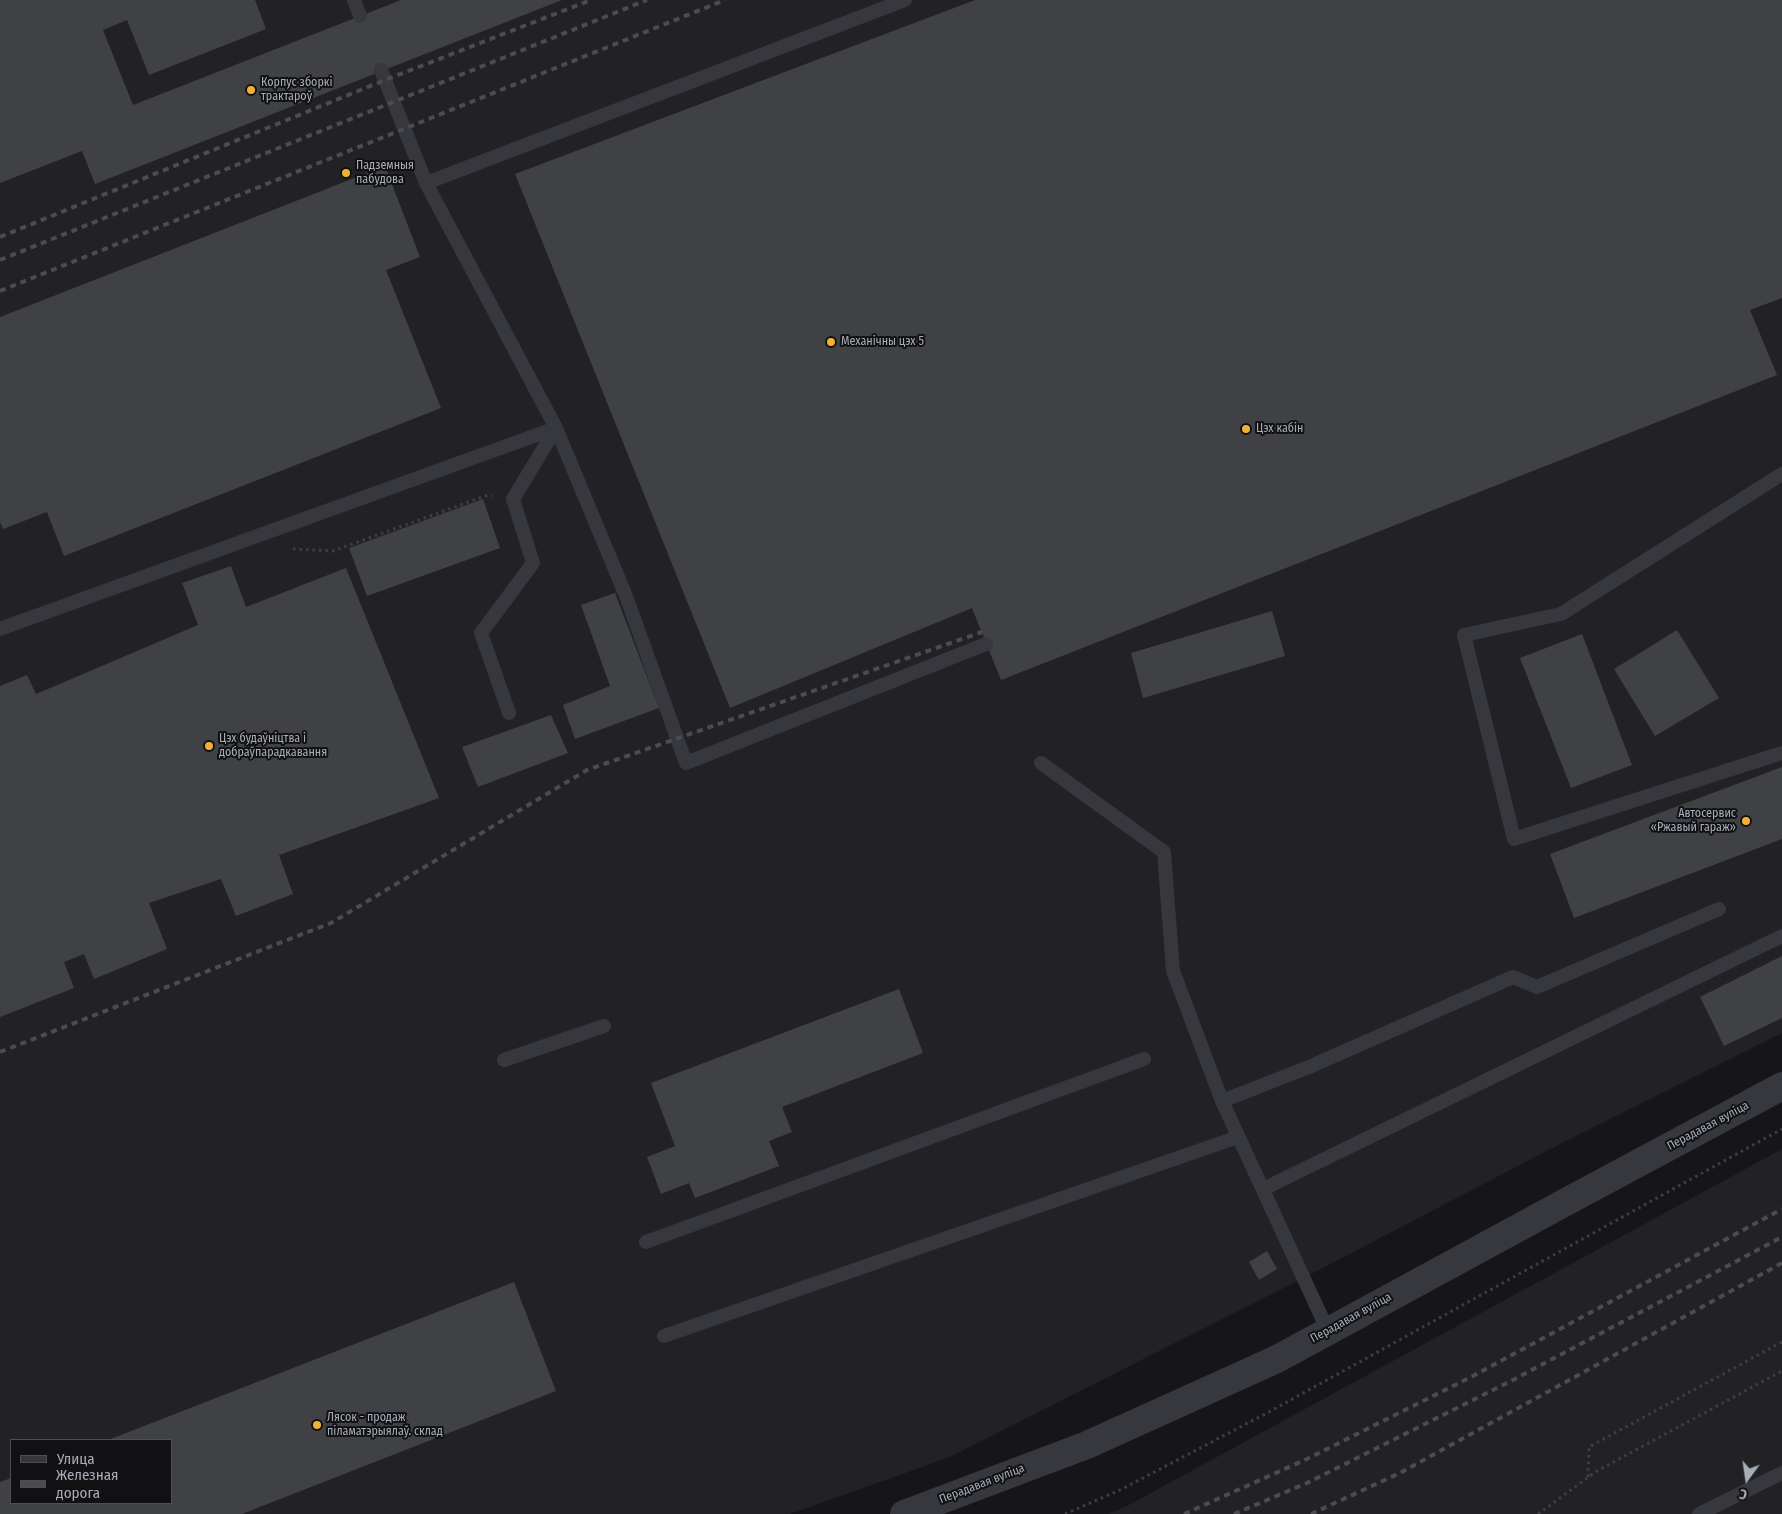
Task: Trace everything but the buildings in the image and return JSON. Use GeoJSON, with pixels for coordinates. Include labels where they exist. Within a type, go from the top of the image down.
{"type":"FeatureCollection","features":[{"type":"Feature","properties":{"kind":"street","name":"Перадавая вуліца"},"geometry":{"type":"LineString","coordinates":[[904,1514],[1087,1445],[1277,1359],[1782,1086]]}},
{"type":"Feature","properties":{"kind":"lane"},"geometry":{"type":"LineString","coordinates":[[354,0],[360,16]]}},
{"type":"Feature","properties":{"kind":"lane"},"geometry":{"type":"LineString","coordinates":[[426,182],[881,4],[905,0]]}},
{"type":"Feature","properties":{"kind":"lane"},"geometry":{"type":"LineString","coordinates":[[381,70],[426,182],[556,428],[626,596],[686,762],[986,644]]}},
{"type":"Feature","properties":{"kind":"lane"},"geometry":{"type":"LineString","coordinates":[[1,624],[556,428]]}},
{"type":"Feature","properties":{"kind":"lane"},"geometry":{"type":"LineString","coordinates":[[509,713],[481,633],[533,563],[513,499],[556,428]]}},
{"type":"Feature","properties":{"kind":"lane"},"geometry":{"type":"LineString","coordinates":[[1782,474],[1561,614],[1464,635],[1514,838],[1782,753]]}},
{"type":"Feature","properties":{"kind":"lane"},"geometry":{"type":"LineString","coordinates":[[1041,763],[1164,852],[1173,972],[1222,1101],[1328,1331]]}},
{"type":"Feature","properties":{"kind":"lane"},"geometry":{"type":"LineString","coordinates":[[1222,1101],[1308,1067],[1513,977],[1537,987],[1719,910]]}},
{"type":"Feature","properties":{"kind":"lane"},"geometry":{"type":"LineString","coordinates":[[1263,1189],[1782,936]]}},
{"type":"Feature","properties":{"kind":"lane"},"geometry":{"type":"LineString","coordinates":[[504,1060],[604,1026]]}},
{"type":"Feature","properties":{"kind":"lane"},"geometry":{"type":"LineString","coordinates":[[646,1242],[1144,1059]]}},
{"type":"Feature","properties":{"kind":"lane"},"geometry":{"type":"LineString","coordinates":[[664,1336],[1238,1137]]}},
{"type":"Feature","properties":{"kind":"lane"},"geometry":{"type":"LineString","coordinates":[[1699,1514],[1782,1473]]}},
{"type":"Feature","properties":{"kind":"path"},"geometry":{"type":"LineString","coordinates":[[1065,1514],[1122,1489],[1258,1418],[1782,1129]]}},
{"type":"Feature","properties":{"kind":"path"},"geometry":{"type":"LineString","coordinates":[[1588,1477],[1590,1447],[1782,1342]]}},
{"type":"Feature","properties":{"kind":"path"},"geometry":{"type":"LineString","coordinates":[[1538,1514],[1597,1471],[1782,1371]]}},
{"type":"Feature","properties":{"kind":"shaded area"},"geometry":{"type":"Polygon","coordinates":[[[0,0],[1782,0],[1782,1033],[1558,1145],[1321,1269],[950,1457],[790,1514],[0,1514],[0,0]]]}},
{"type":"Feature","properties":{"kind":"shaded area"},"geometry":{"type":"Polygon","coordinates":[[[1782,1149],[1782,1514],[1108,1514],[1127,1506],[1782,1149]]]}},
{"type":"Feature","properties":{"kind":"railway"},"geometry":{"type":"LineString","coordinates":[[0,237],[385,80],[591,0]]}},
{"type":"Feature","properties":{"kind":"railway"},"geometry":{"type":"LineString","coordinates":[[0,260],[647,0]]}},
{"type":"Feature","properties":{"kind":"railway"},"geometry":{"type":"LineString","coordinates":[[0,291],[725,0]]}},
{"type":"Feature","properties":{"kind":"railway"},"geometry":{"type":"LineString","coordinates":[[0,1052],[331,923],[587,770],[982,632]]}},
{"type":"Feature","properties":{"kind":"railway"},"geometry":{"type":"LineString","coordinates":[[1184,1514],[1307,1459],[1473,1376],[1782,1209]]}},
{"type":"Feature","properties":{"kind":"railway"},"geometry":{"type":"LineString","coordinates":[[1234,1514],[1307,1483],[1511,1381],[1782,1237]]}},
{"type":"Feature","properties":{"kind":"railway"},"geometry":{"type":"LineString","coordinates":[[1311,1514],[1400,1473],[1782,1263]]}},
{"type":"Feature","properties":{"kind":"place","name":"Корпус зборкі трактароў"},"geometry":{"type":"Point","coordinates":[251,90]}},
{"type":"Feature","properties":{"kind":"place","name":"Падземныя пабудова"},"geometry":{"type":"Point","coordinates":[346,173]}},
{"type":"Feature","properties":{"kind":"place","name":"Механічны цэх 5"},"geometry":{"type":"Point","coordinates":[831,342]}},
{"type":"Feature","properties":{"kind":"place","name":"Цэх кабін"},"geometry":{"type":"Point","coordinates":[1246,429]}},
{"type":"Feature","properties":{"kind":"place","name":"Цэх будаўніцтва і добраўпарадкавання"},"geometry":{"type":"Point","coordinates":[209,746]}},
{"type":"Feature","properties":{"kind":"place","name":"Автосервис «Ржавый гараж»"},"geometry":{"type":"Point","coordinates":[1746,821]}},
{"type":"Feature","properties":{"kind":"place","name":"Лясок - продаж піламатэрыялаў. склад"},"geometry":{"type":"Point","coordinates":[317,1425]}}]}
